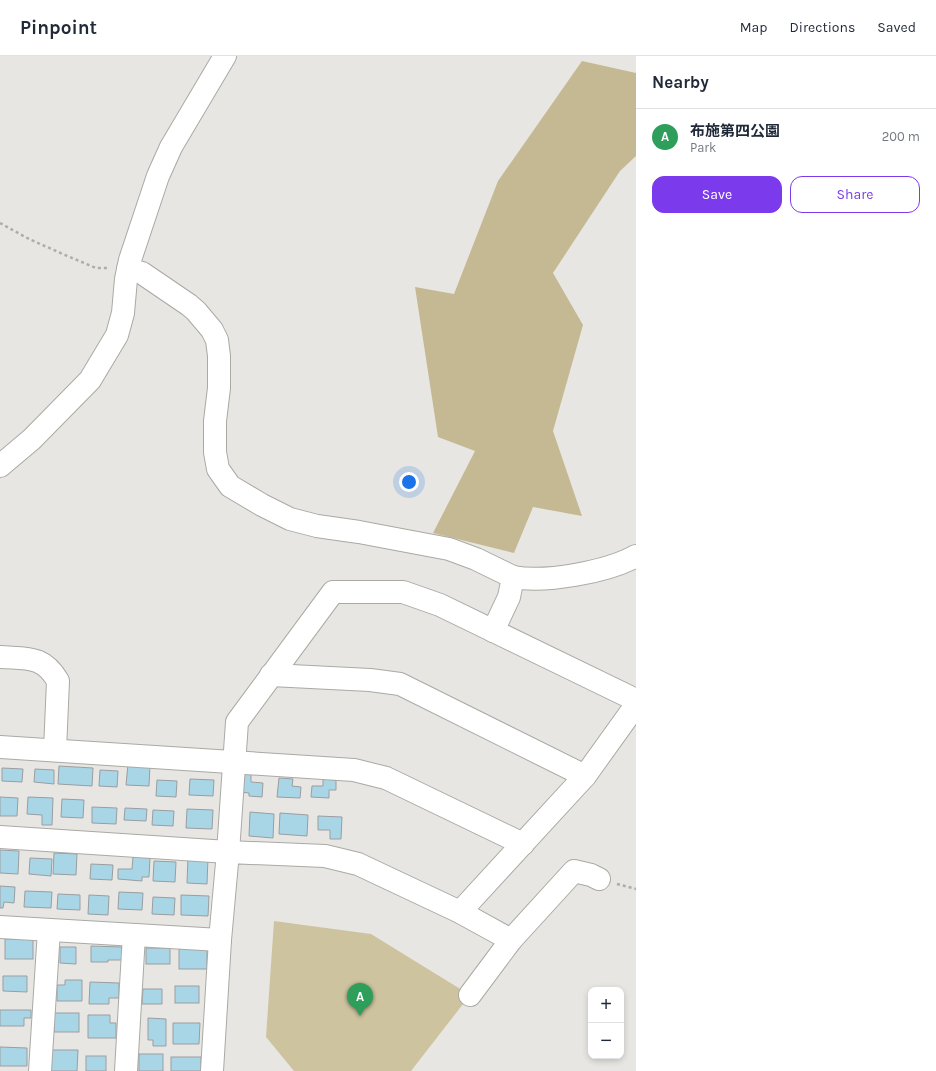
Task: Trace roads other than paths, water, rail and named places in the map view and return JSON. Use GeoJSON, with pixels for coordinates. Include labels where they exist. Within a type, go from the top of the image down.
{"type":"FeatureCollection","features":[{"type":"Feature","properties":{"kind":"street"},"geometry":{"type":"LineString","coordinates":[[0,466],[32,439],[90,380],[117,334],[123,313],[126,279],[130,260],[160,170],[171,147],[225,56]]}},
{"type":"Feature","properties":{"kind":"street"},"geometry":{"type":"LineString","coordinates":[[128,269],[142,272],[189,305],[212,330],[217,340],[219,356],[219,388],[215,421],[215,452],[218,469],[230,486],[262,505],[290,518],[317,526],[359,532],[449,549],[476,559],[513,577],[564,577],[616,565],[636,556]]}},
{"type":"Feature","properties":{"kind":"street"},"geometry":{"type":"LineString","coordinates":[[493,630],[510,598],[513,577]]}},
{"type":"Feature","properties":{"kind":"street"},"geometry":{"type":"LineString","coordinates":[[212,1071],[220,940],[237,722],[333,592],[403,592],[440,605],[636,700]]}},
{"type":"Feature","properties":{"kind":"street"},"geometry":{"type":"LineString","coordinates":[[0,657],[42,662],[52,671],[58,681],[55,750]]}},
{"type":"Feature","properties":{"kind":"street"},"geometry":{"type":"LineString","coordinates":[[271,675],[370,680],[400,684],[585,776]]}},
{"type":"Feature","properties":{"kind":"street"},"geometry":{"type":"LineString","coordinates":[[460,912],[585,776],[636,705]]}},
{"type":"Feature","properties":{"kind":"street"},"geometry":{"type":"LineString","coordinates":[[0,747],[354,770],[386,778],[523,844]]}},
{"type":"Feature","properties":{"kind":"street"},"geometry":{"type":"LineString","coordinates":[[0,837],[228,852],[325,856],[358,864],[460,912],[511,940]]}},
{"type":"Feature","properties":{"kind":"street"},"geometry":{"type":"LineString","coordinates":[[470,995],[511,940],[574,871],[591,875],[599,879]]}},
{"type":"Feature","properties":{"kind":"street"},"geometry":{"type":"LineString","coordinates":[[0,927],[220,940]]}},
{"type":"Feature","properties":{"kind":"street"},"geometry":{"type":"LineString","coordinates":[[40,1071],[49,930]]}},
{"type":"Feature","properties":{"kind":"street"},"geometry":{"type":"LineString","coordinates":[[126,1071],[134,935]]}},
{"type":"Feature","properties":{"kind":"place","name":"布施第四公園"},"geometry":{"type":"Point","coordinates":[360,1016]}}]}
